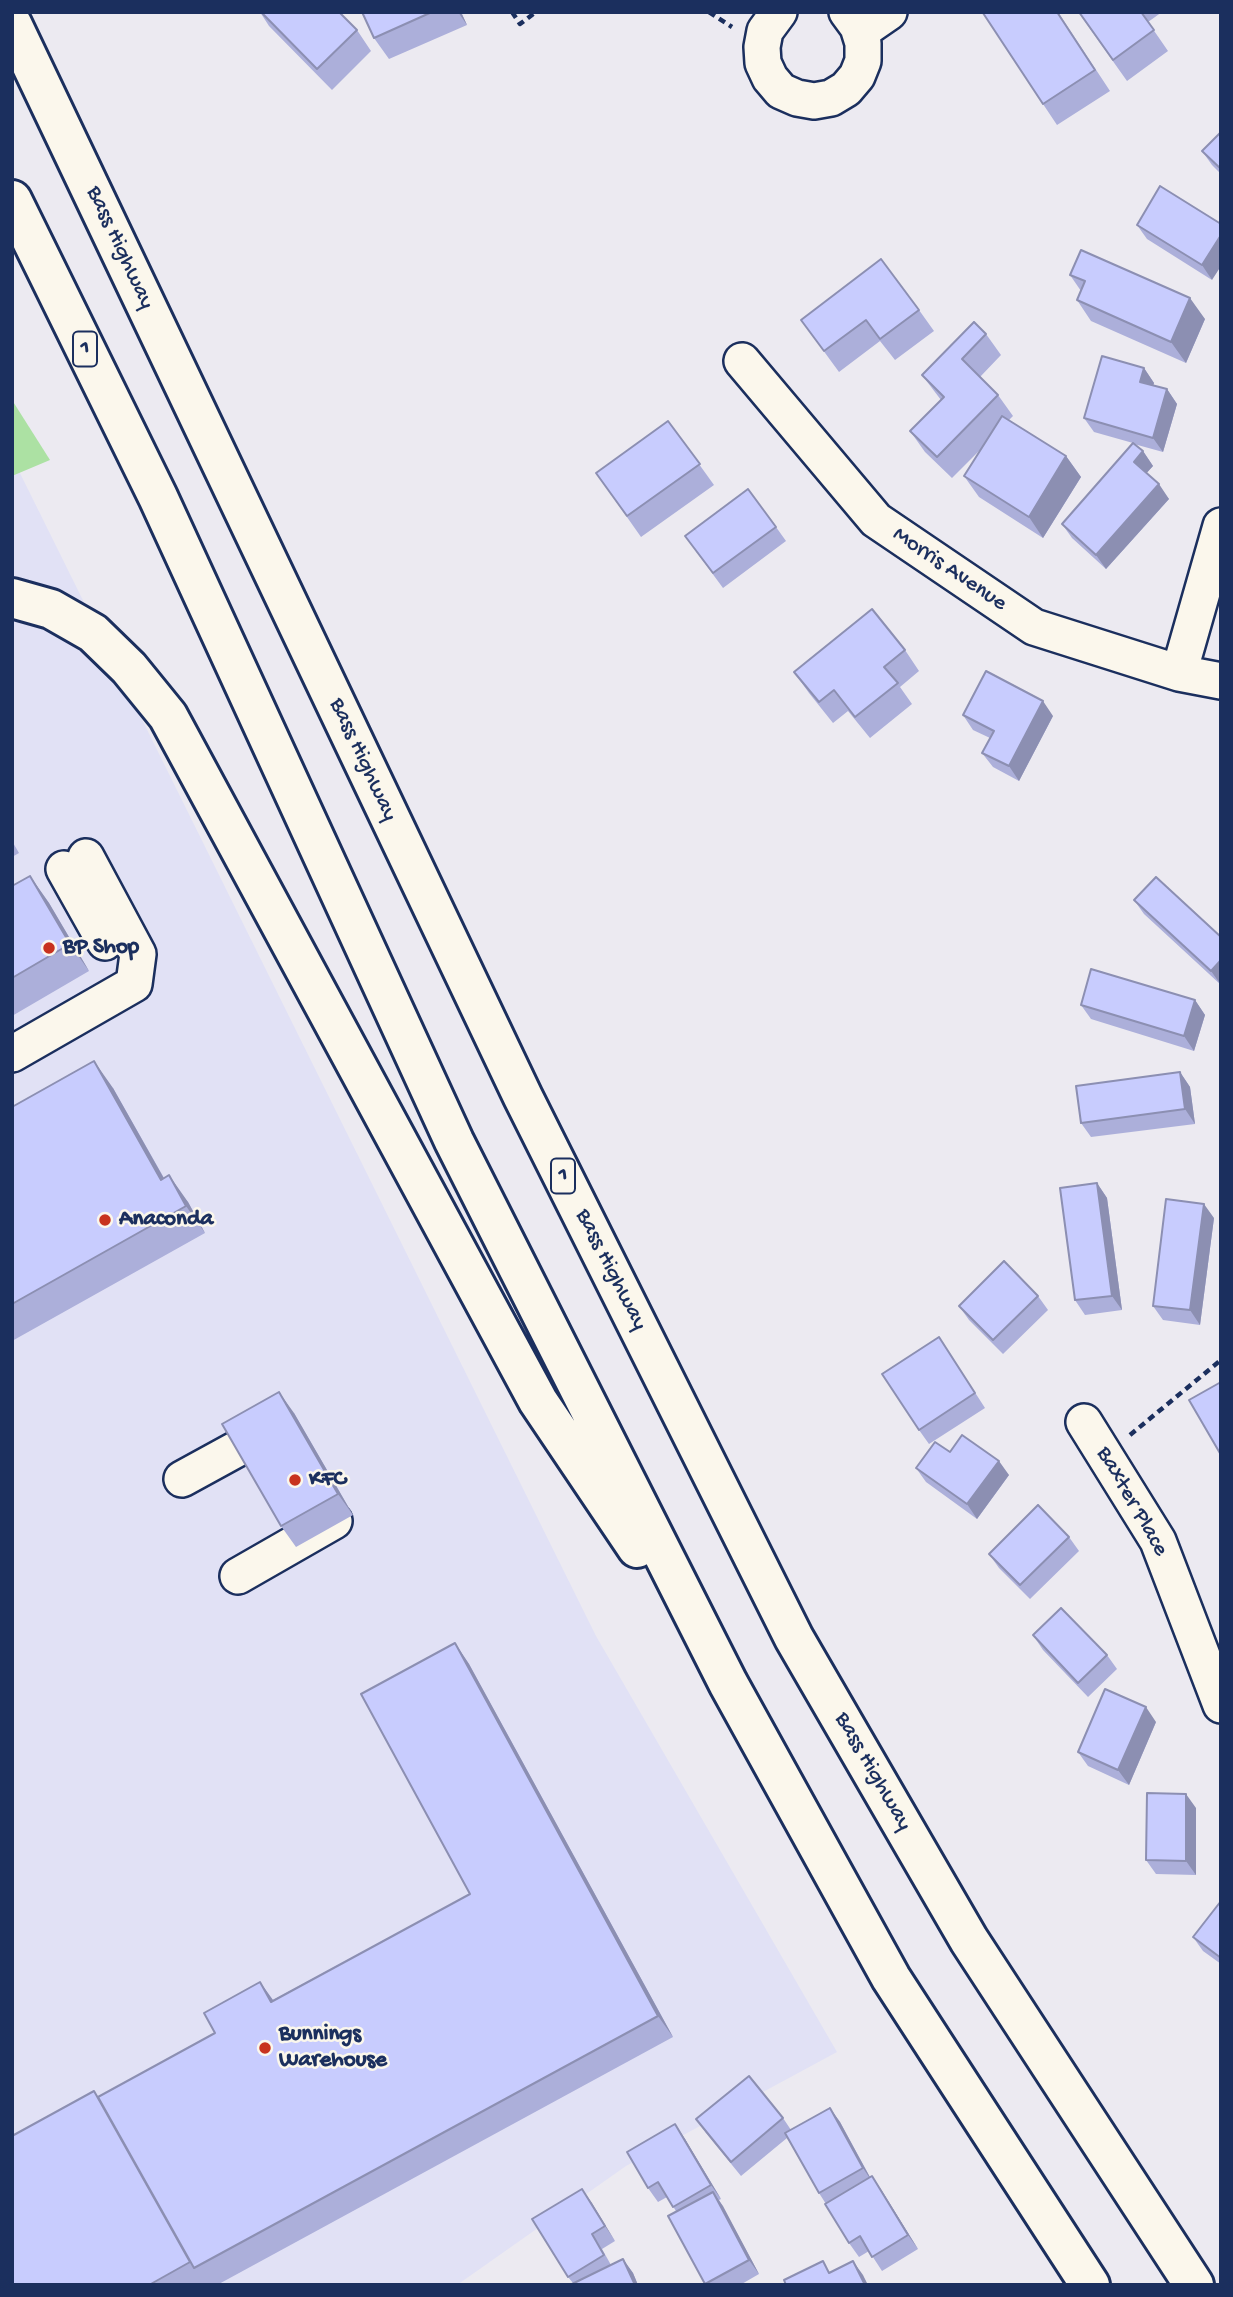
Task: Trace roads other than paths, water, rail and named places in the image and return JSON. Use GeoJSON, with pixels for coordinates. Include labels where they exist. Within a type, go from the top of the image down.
{"type":"FeatureCollection","features":[{"type":"Feature","properties":{"kind":"highway","name":"Bass Highway"},"geometry":{"type":"LineString","coordinates":[[12,24],[523,1097],[794,1638],[969,1940],[1194,2285]]}},
{"type":"Feature","properties":{"kind":"highway","name":"1"},"geometry":{"type":"LineString","coordinates":[[12,200],[158,497],[454,1141],[728,1683],[891,1978],[1090,2285]]}},
{"type":"Feature","properties":{"kind":"highway"},"geometry":{"type":"LineString","coordinates":[[12,598],[51,609],[93,633],[129,668],[168,716],[538,1401],[728,1683]]}},
{"type":"Feature","properties":{"kind":"street"},"geometry":{"type":"LineString","coordinates":[[779,12],[765,31],[763,63],[770,78],[782,90],[797,98],[814,101],[831,98],[846,89],[857,76],[863,61],[863,43],[853,22],[888,12]]}},
{"type":"Feature","properties":{"kind":"street","name":"Morris Avenue"},"geometry":{"type":"LineString","coordinates":[[742,361],[876,520],[1034,627],[1179,673],[1221,681]]}},
{"type":"Feature","properties":{"kind":"street"},"geometry":{"type":"LineString","coordinates":[[1179,673],[1221,526]]}},
{"type":"Feature","properties":{"kind":"street"},"geometry":{"type":"LineString","coordinates":[[12,1054],[134,984],[138,954],[75,863]]}},
{"type":"Feature","properties":{"kind":"street"},"geometry":{"type":"LineString","coordinates":[[182,1479],[292,1418],[306,1442]]}},
{"type":"Feature","properties":{"kind":"street","name":"Baxter Place"},"geometry":{"type":"LineString","coordinates":[[1084,1422],[1158,1541],[1220,1703]]}},
{"type":"Feature","properties":{"kind":"street"},"geometry":{"type":"LineString","coordinates":[[238,1576],[347,1513],[333,1489]]}},
{"type":"Feature","properties":{"kind":"place","name":"BP Shop"},"geometry":{"type":"Point","coordinates":[49,948]}},
{"type":"Feature","properties":{"kind":"place","name":"Anaconda"},"geometry":{"type":"Point","coordinates":[105,1220]}},
{"type":"Feature","properties":{"kind":"place","name":"KFC"},"geometry":{"type":"Point","coordinates":[295,1480]}},
{"type":"Feature","properties":{"kind":"place","name":"Bunnings Warehouse"},"geometry":{"type":"Point","coordinates":[265,2048]}}]}
